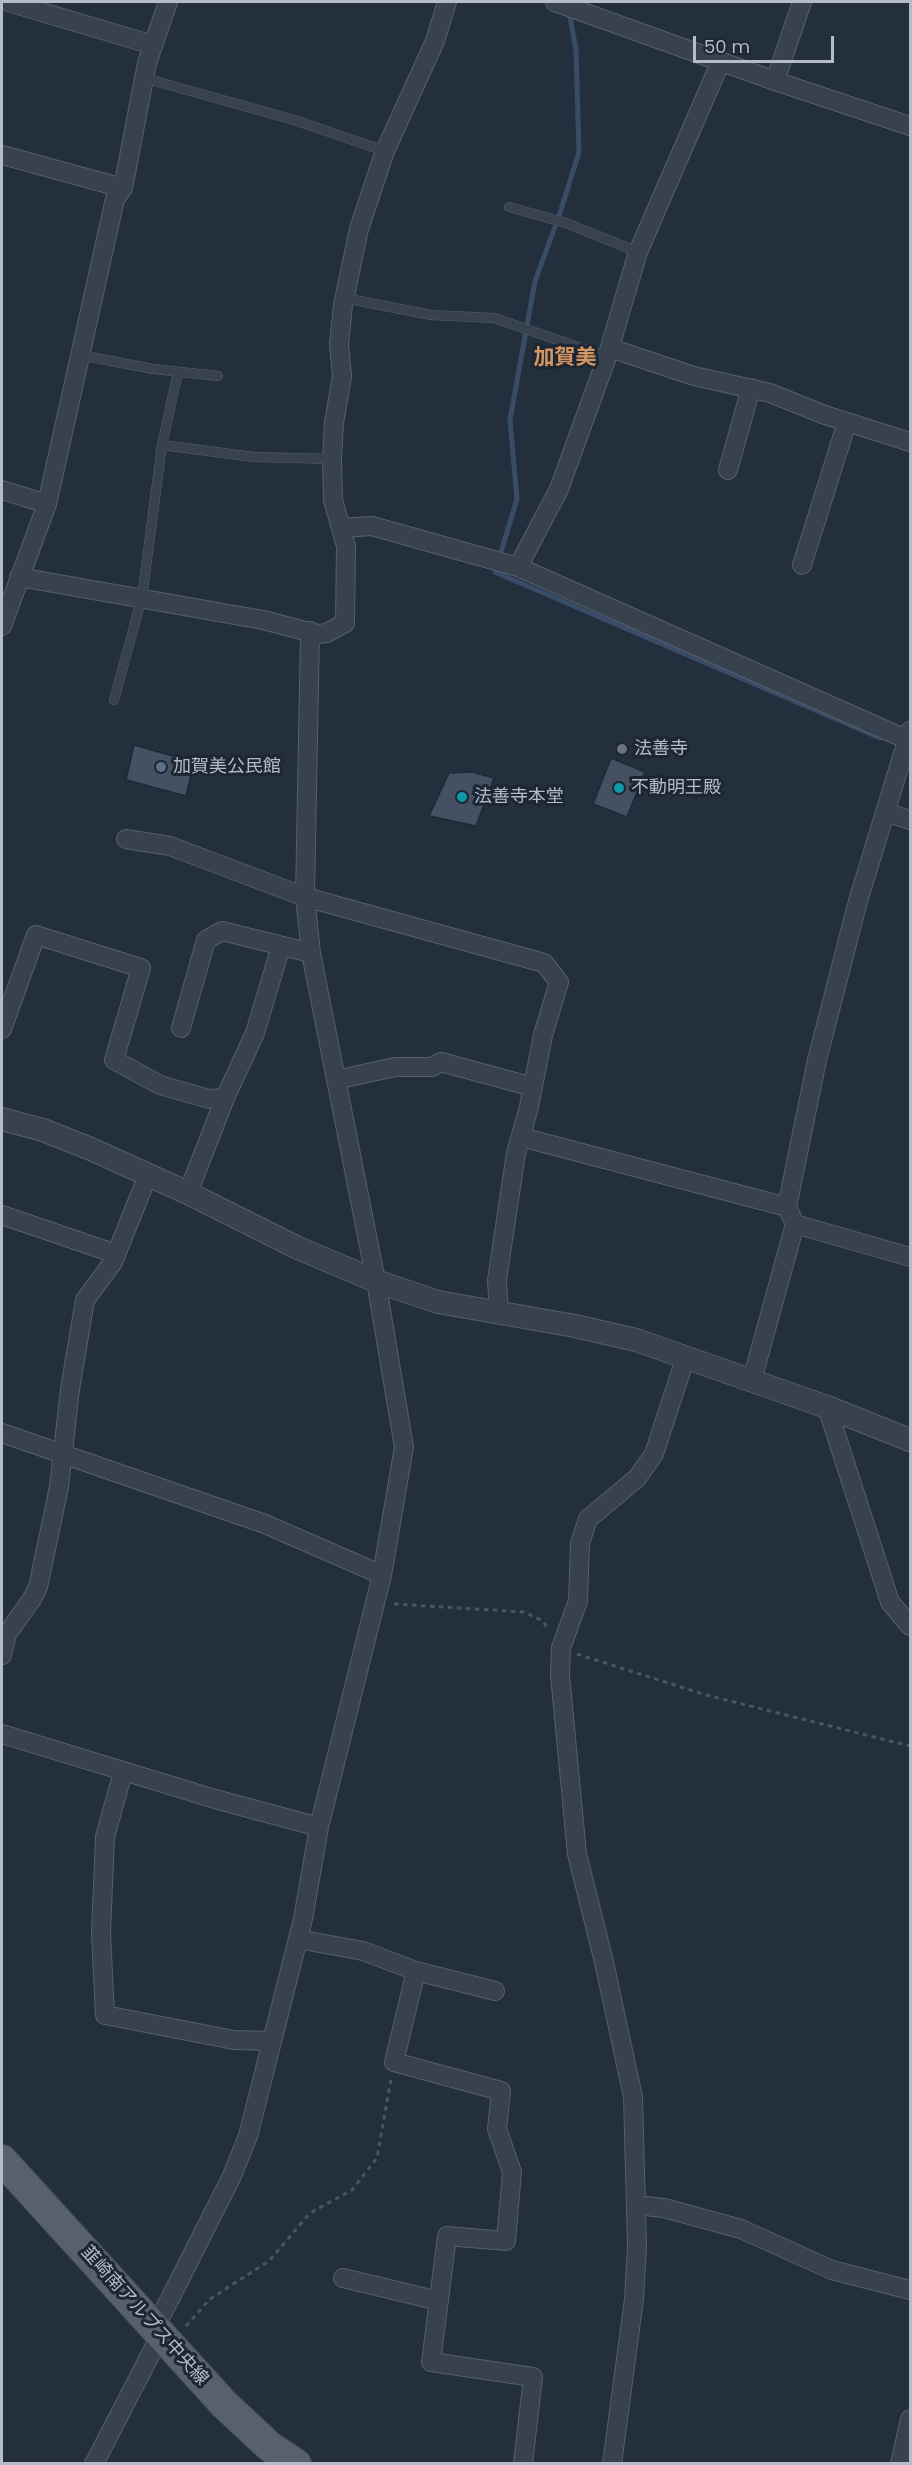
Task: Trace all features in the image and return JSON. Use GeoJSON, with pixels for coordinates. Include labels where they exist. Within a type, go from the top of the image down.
{"type":"FeatureCollection","features":[{"type":"Feature","properties":{"kind":"main road","name":"韮崎南アルプス中央線"},"geometry":{"type":"LineString","coordinates":[[2,2160],[232,2411],[269,2446],[296,2463]]}},
{"type":"Feature","properties":{"kind":"street"},"geometry":{"type":"LineString","coordinates":[[8,2],[153,45]]}},
{"type":"Feature","properties":{"kind":"street"},"geometry":{"type":"LineString","coordinates":[[2,626],[47,504],[115,199],[123,188],[144,78],[168,2]]}},
{"type":"Feature","properties":{"kind":"street"},"geometry":{"type":"LineString","coordinates":[[19,577],[142,597],[263,620],[310,632],[327,633],[345,623],[346,546],[333,500],[332,459],[334,423],[342,376],[339,344],[344,297],[359,229],[385,151],[435,41],[447,2]]}},
{"type":"Feature","properties":{"kind":"street"},"geometry":{"type":"LineString","coordinates":[[775,81],[802,2]]}},
{"type":"Feature","properties":{"kind":"street"},"geometry":{"type":"LineString","coordinates":[[562,4],[775,81],[910,126]]}},
{"type":"Feature","properties":{"kind":"street"},"geometry":{"type":"LineString","coordinates":[[513,566],[559,489],[608,353],[638,252],[721,62]]}},
{"type":"Feature","properties":{"kind":"street"},"geometry":{"type":"LineString","coordinates":[[2,155],[123,188]]}},
{"type":"Feature","properties":{"kind":"street"},"geometry":{"type":"LineString","coordinates":[[608,353],[770,393],[847,422],[910,441]]}},
{"type":"Feature","properties":{"kind":"street"},"geometry":{"type":"LineString","coordinates":[[728,470],[751,388]]}},
{"type":"Feature","properties":{"kind":"street"},"geometry":{"type":"LineString","coordinates":[[802,566],[847,422]]}},
{"type":"Feature","properties":{"kind":"street"},"geometry":{"type":"LineString","coordinates":[[2,490],[47,504]]}},
{"type":"Feature","properties":{"kind":"street"},"geometry":{"type":"LineString","coordinates":[[341,528],[372,526],[513,566],[908,746],[858,901],[817,1060],[787,1208],[795,1224],[752,1380]]}},
{"type":"Feature","properties":{"kind":"street"},"geometry":{"type":"LineString","coordinates":[[94,2463],[162,2335],[241,2156],[298,1939],[319,1827],[376,1603],[404,1447],[376,1281],[310,953],[305,897],[310,632]]}},
{"type":"Feature","properties":{"kind":"street"},"geometry":{"type":"LineString","coordinates":[[885,812],[910,820]]}},
{"type":"Feature","properties":{"kind":"street"},"geometry":{"type":"LineString","coordinates":[[126,839],[170,846],[305,897],[544,963],[559,982],[543,1035],[533,1088],[516,1153],[497,1280],[499,1314]]}},
{"type":"Feature","properties":{"kind":"street"},"geometry":{"type":"LineString","coordinates":[[181,1028],[206,939],[222,931],[310,953]]}},
{"type":"Feature","properties":{"kind":"street"},"geometry":{"type":"LineString","coordinates":[[2,1029],[36,935],[141,968],[114,1060],[160,1084],[209,1099],[225,1098]]}},
{"type":"Feature","properties":{"kind":"street"},"geometry":{"type":"LineString","coordinates":[[188,1193],[225,1098],[255,1033],[281,946]]}},
{"type":"Feature","properties":{"kind":"street"},"geometry":{"type":"LineString","coordinates":[[336,1080],[395,1067],[432,1067],[441,1062],[533,1088]]}},
{"type":"Feature","properties":{"kind":"street"},"geometry":{"type":"LineString","coordinates":[[2,1119],[43,1130],[148,1175],[298,1248],[376,1281],[438,1302],[585,1328],[636,1340],[827,1407],[910,1440]]}},
{"type":"Feature","properties":{"kind":"street"},"geometry":{"type":"LineString","coordinates":[[520,1137],[787,1208]]}},
{"type":"Feature","properties":{"kind":"street"},"geometry":{"type":"LineString","coordinates":[[2,1655],[7,1634],[38,1587],[59,1487],[70,1389],[86,1300],[113,1262],[148,1175]]}},
{"type":"Feature","properties":{"kind":"street"},"geometry":{"type":"LineString","coordinates":[[2,1215],[116,1254]]}},
{"type":"Feature","properties":{"kind":"street"},"geometry":{"type":"LineString","coordinates":[[795,1224],[910,1257]]}},
{"type":"Feature","properties":{"kind":"street"},"geometry":{"type":"LineString","coordinates":[[612,2463],[634,2299],[637,2246],[633,2097],[604,1962],[577,1854],[560,1675],[561,1648],[578,1601],[580,1543],[588,1519],[637,1478],[654,1454],[686,1356]]}},
{"type":"Feature","properties":{"kind":"street"},"geometry":{"type":"LineString","coordinates":[[827,1407],[890,1602],[910,1626]]}},
{"type":"Feature","properties":{"kind":"street"},"geometry":{"type":"LineString","coordinates":[[2,1433],[63,1452],[265,1524],[382,1575]]}},
{"type":"Feature","properties":{"kind":"street"},"geometry":{"type":"LineString","coordinates":[[2,1734],[123,1772],[319,1827]]}},
{"type":"Feature","properties":{"kind":"street"},"geometry":{"type":"LineString","coordinates":[[123,1772],[105,1837],[101,1933],[105,2015],[234,2040],[272,2042]]}},
{"type":"Feature","properties":{"kind":"street"},"geometry":{"type":"LineString","coordinates":[[298,1939],[363,1951],[416,1971],[495,1991]]}},
{"type":"Feature","properties":{"kind":"street"},"geometry":{"type":"LineString","coordinates":[[416,1971],[394,2062],[501,2091],[497,2129],[512,2172],[506,2241],[447,2236],[430,2362],[533,2377],[523,2463]]}},
{"type":"Feature","properties":{"kind":"street"},"geometry":{"type":"LineString","coordinates":[[636,2205],[664,2208],[741,2229],[832,2270],[910,2290]]}},
{"type":"Feature","properties":{"kind":"street"},"geometry":{"type":"LineString","coordinates":[[343,2278],[439,2301]]}},
{"type":"Feature","properties":{"kind":"street"},"geometry":{"type":"LineString","coordinates":[[900,2463],[910,2418]]}},
{"type":"Feature","properties":{"kind":"lane"},"geometry":{"type":"LineString","coordinates":[[144,78],[294,120],[385,151]]}},
{"type":"Feature","properties":{"kind":"lane"},"geometry":{"type":"LineString","coordinates":[[509,207],[566,223],[638,252]]}},
{"type":"Feature","properties":{"kind":"lane"},"geometry":{"type":"LineString","coordinates":[[344,297],[431,315],[494,318],[608,353]]}},
{"type":"Feature","properties":{"kind":"lane"},"geometry":{"type":"LineString","coordinates":[[80,355],[178,372],[218,376]]}},
{"type":"Feature","properties":{"kind":"lane"},"geometry":{"type":"LineString","coordinates":[[114,700],[142,597],[162,445],[178,372]]}},
{"type":"Feature","properties":{"kind":"lane"},"geometry":{"type":"LineString","coordinates":[[162,445],[254,457],[332,459]]}},
{"type":"Feature","properties":{"kind":"path"},"geometry":{"type":"LineString","coordinates":[[376,1603],[524,1612],[543,1621],[561,1648],[706,1695],[910,1746]]}},
{"type":"Feature","properties":{"kind":"path"},"geometry":{"type":"LineString","coordinates":[[162,2335],[210,2299],[269,2261],[310,2213],[352,2190],[377,2158],[394,2062]]}},
{"type":"Feature","properties":{"kind":"building","name":"加賀美公民館"},"geometry":{"type":"Polygon","coordinates":[[[134,745],[194,762],[186,796],[126,780],[134,745]]]}},
{"type":"Feature","properties":{"kind":"building","name":"不動明王殿"},"geometry":{"type":"Polygon","coordinates":[[[611,758],[645,772],[627,817],[593,804],[611,758]]]}},
{"type":"Feature","properties":{"kind":"building","name":"法善寺本堂"},"geometry":{"type":"Polygon","coordinates":[[[472,772],[494,778],[476,826],[429,816],[449,773],[472,772]]]}},
{"type":"Feature","properties":{"kind":"waterway"},"geometry":{"type":"LineString","coordinates":[[569,11],[576,50],[579,152],[535,281],[510,420],[517,499],[495,572],[880,738]]}},
{"type":"Feature","properties":{"kind":"place","name":"法善寺"},"geometry":{"type":"Point","coordinates":[622,749]}},
{"type":"Feature","properties":{"kind":"place","name":"加賀美公民館"},"geometry":{"type":"Point","coordinates":[161,767]}},
{"type":"Feature","properties":{"kind":"place","name":"不動明王殿"},"geometry":{"type":"Point","coordinates":[619,788]}},
{"type":"Feature","properties":{"kind":"place","name":"法善寺本堂"},"geometry":{"type":"Point","coordinates":[462,797]}},
{"type":"Feature","properties":{"kind":"district","name":"加賀美"},"geometry":{"type":"Point","coordinates":[565,359]}}]}
